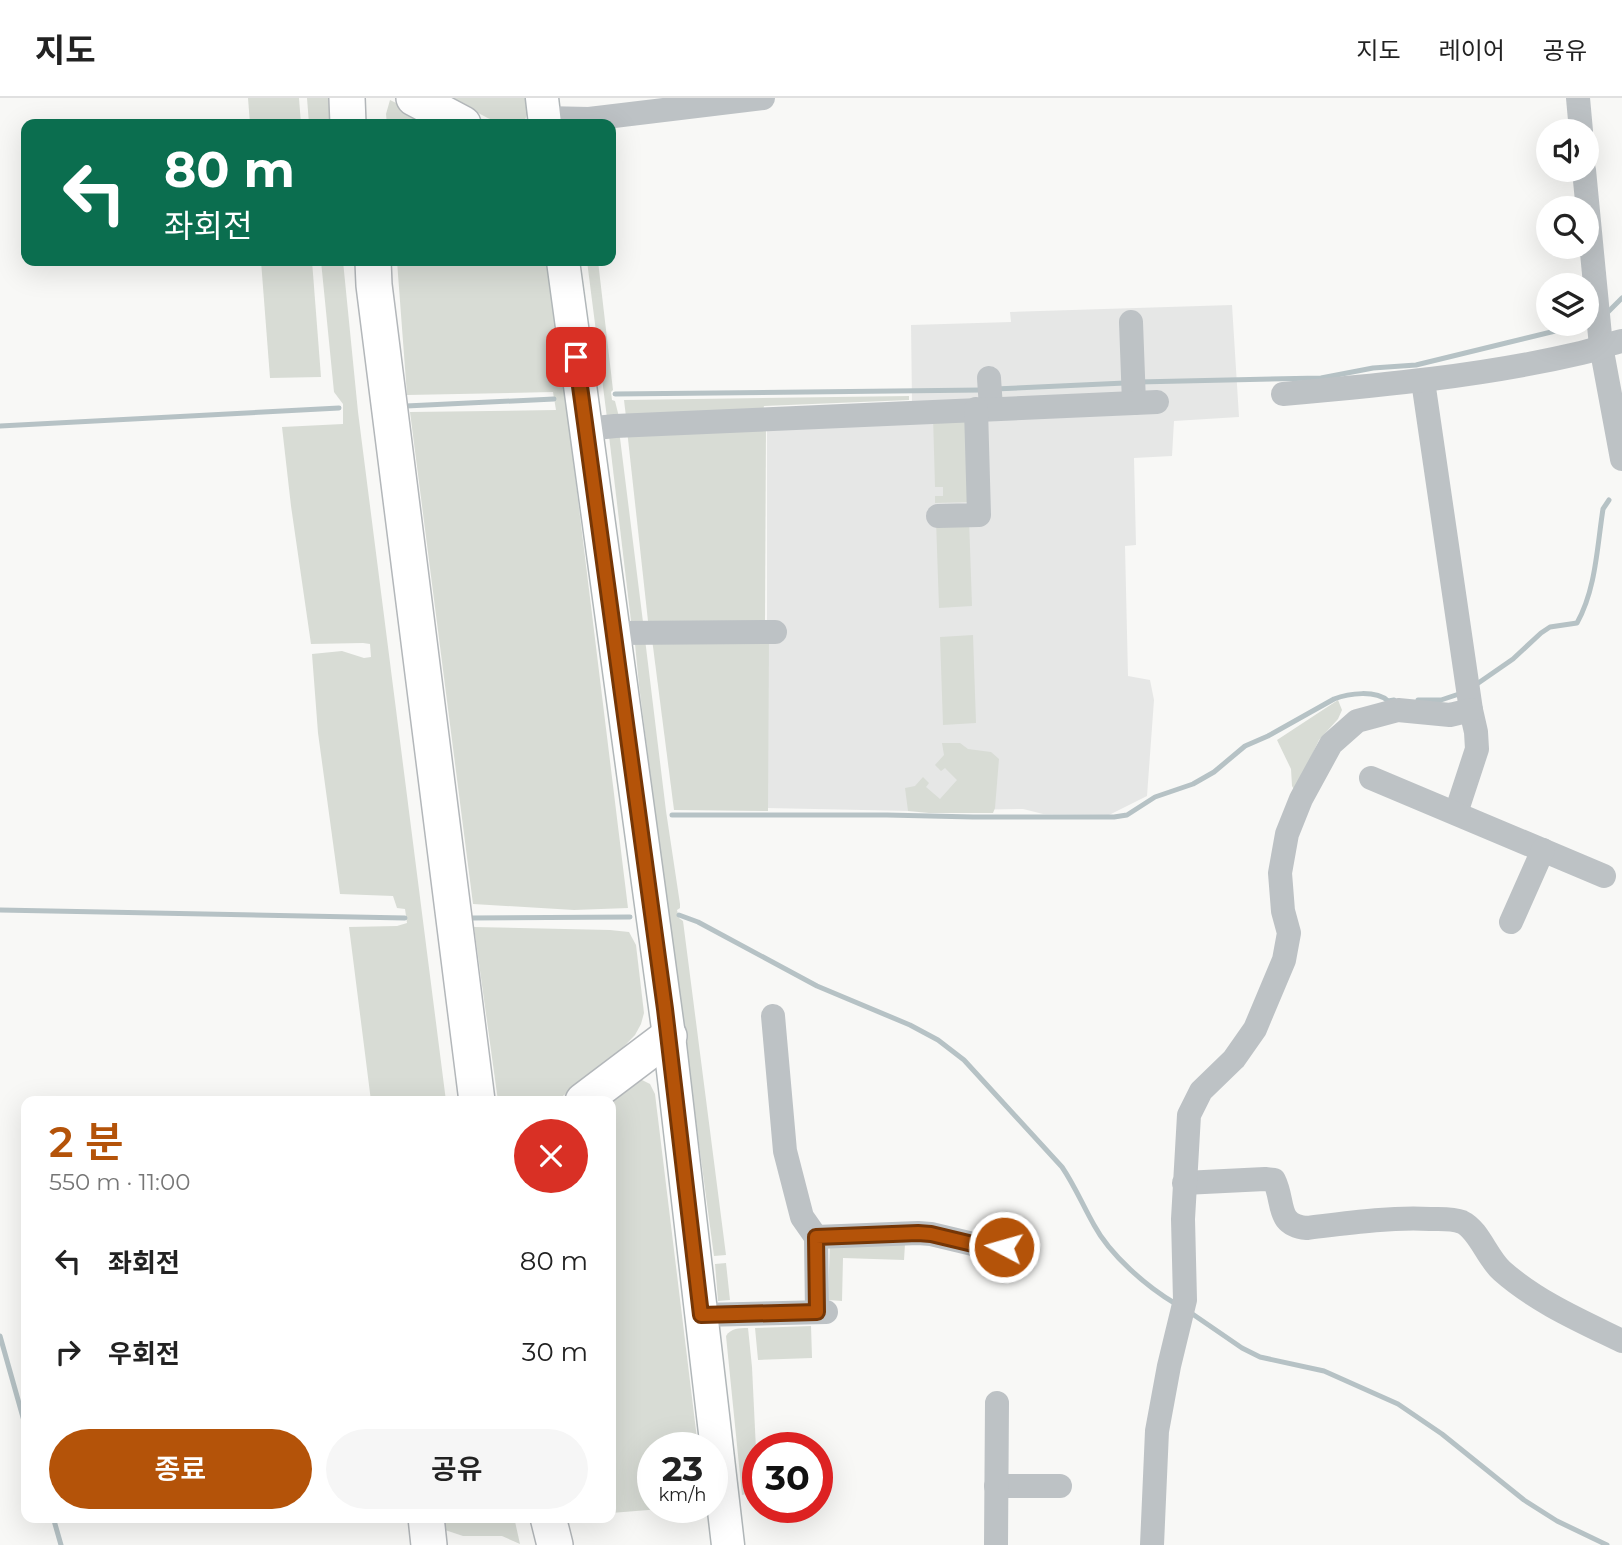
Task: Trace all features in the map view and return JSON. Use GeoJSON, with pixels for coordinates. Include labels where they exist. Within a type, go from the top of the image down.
{"type":"FeatureCollection","features":[{"type":"Feature","properties":{"kind":"highway"},"geometry":{"type":"LineString","coordinates":[[346,98],[348,119]]}},
{"type":"Feature","properties":{"kind":"highway"},"geometry":{"type":"LineString","coordinates":[[363,98],[364,119]]}},
{"type":"Feature","properties":{"kind":"highway"},"geometry":{"type":"LineString","coordinates":[[414,98],[454,119]]}},
{"type":"Feature","properties":{"kind":"highway"},"geometry":{"type":"LineString","coordinates":[[357,266],[383,494],[459,1096]]}},
{"type":"Feature","properties":{"kind":"highway"},"geometry":{"type":"LineString","coordinates":[[373,266],[476,1096]]}},
{"type":"Feature","properties":{"kind":"highway"},"geometry":{"type":"LineString","coordinates":[[590,1096],[669,1036]]}},
{"type":"Feature","properties":{"kind":"highway"},"geometry":{"type":"LineString","coordinates":[[427,1523],[429,1545]]}},
{"type":"Feature","properties":{"kind":"highway"},"geometry":{"type":"LineString","coordinates":[[531,1523],[536,1545]]}},
{"type":"Feature","properties":{"kind":"highway"},"geometry":{"type":"LineString","coordinates":[[550,1523],[555,1545]]}},
{"type":"Feature","properties":{"kind":"main road"},"geometry":{"type":"LineString","coordinates":[[564,266],[669,1036],[728,1545]]}},
{"type":"Feature","properties":{"kind":"street"},"geometry":{"type":"LineString","coordinates":[[544,113],[589,119],[763,98]]}},
{"type":"Feature","properties":{"kind":"street"},"geometry":{"type":"LineString","coordinates":[[1578,98],[1580,119]]}},
{"type":"Feature","properties":{"kind":"street"},"geometry":{"type":"LineString","coordinates":[[1585,182],[1598,315],[1611,344],[1622,459]]}},
{"type":"Feature","properties":{"kind":"street"},"geometry":{"type":"LineString","coordinates":[[586,429],[987,395],[1139,393],[1131,322]]}},
{"type":"Feature","properties":{"kind":"street"},"geometry":{"type":"LineString","coordinates":[[1283,394],[1423,381],[1546,360],[1611,344]]}},
{"type":"Feature","properties":{"kind":"street"},"geometry":{"type":"LineString","coordinates":[[1423,381],[1476,732],[1476,749],[1456,813]]}},
{"type":"Feature","properties":{"kind":"street"},"geometry":{"type":"LineString","coordinates":[[938,516],[979,515],[987,395]]}},
{"type":"Feature","properties":{"kind":"street"},"geometry":{"type":"LineString","coordinates":[[615,632],[775,632]]}},
{"type":"Feature","properties":{"kind":"street"},"geometry":{"type":"LineString","coordinates":[[1152,1545],[1157,1431],[1183,1307],[1184,1183],[1189,1115],[1201,1091],[1234,1059],[1255,1029],[1284,960],[1289,933],[1283,911],[1280,873],[1287,834],[1301,799],[1331,744],[1357,721],[1398,710],[1450,715],[1471,710]]}},
{"type":"Feature","properties":{"kind":"street"},"geometry":{"type":"LineString","coordinates":[[1371,778],[1604,876]]}},
{"type":"Feature","properties":{"kind":"street"},"geometry":{"type":"LineString","coordinates":[[1511,922],[1543,850]]}},
{"type":"Feature","properties":{"kind":"street"},"geometry":{"type":"LineString","coordinates":[[701,1315],[821,1312],[816,1237],[802,1217],[785,1151],[773,1016]]}},
{"type":"Feature","properties":{"kind":"street"},"geometry":{"type":"LineString","coordinates":[[1184,1183],[1274,1180],[1283,1216],[1290,1224],[1299,1227],[1408,1218],[1462,1222],[1471,1229],[1492,1261],[1520,1285],[1561,1311],[1622,1341]]}},
{"type":"Feature","properties":{"kind":"street"},"geometry":{"type":"LineString","coordinates":[[816,1237],[918,1233],[977,1245],[1004,1247]]}},
{"type":"Feature","properties":{"kind":"street"},"geometry":{"type":"LineString","coordinates":[[996,1545],[997,1403]]}},
{"type":"Feature","properties":{"kind":"street"},"geometry":{"type":"LineString","coordinates":[[996,1486],[1060,1486]]}},
{"type":"Feature","properties":{"kind":"shaded area"},"geometry":{"type":"Polygon","coordinates":[[[248,98],[299,98],[301,119],[250,119],[248,98]]]}},
{"type":"Feature","properties":{"kind":"shaded area"},"geometry":{"type":"Polygon","coordinates":[[[307,98],[333,98],[333,119],[309,119],[307,98]]]}},
{"type":"Feature","properties":{"kind":"shaded area"},"geometry":{"type":"Polygon","coordinates":[[[454,98],[527,98],[529,109],[525,119],[491,119],[454,98]]]}},
{"type":"Feature","properties":{"kind":"shaded area"},"geometry":{"type":"Polygon","coordinates":[[[390,100],[429,119],[386,119],[390,100]]]}},
{"type":"Feature","properties":{"kind":"shaded area"},"geometry":{"type":"Polygon","coordinates":[[[261,266],[312,266],[321,377],[270,378],[261,266]]]}},
{"type":"Feature","properties":{"kind":"shaded area"},"geometry":{"type":"Polygon","coordinates":[[[321,266],[343,266],[358,412],[445,1096],[370,1096],[349,927],[397,926],[407,923],[405,909],[397,908],[393,896],[340,894],[318,733],[312,654],[342,651],[364,658],[371,657],[370,644],[311,644],[282,427],[343,424],[343,404],[334,392],[321,266]]]}},
{"type":"Feature","properties":{"kind":"shaded area"},"geometry":{"type":"Polygon","coordinates":[[[397,266],[553,266],[567,410],[628,908],[574,910],[473,904],[410,412],[556,410],[553,392],[407,395],[397,266]]]}},
{"type":"Feature","properties":{"kind":"shaded area"},"geometry":{"type":"Polygon","coordinates":[[[588,266],[599,266],[612,400],[615,401],[619,417],[607,418],[588,266]]]}},
{"type":"Feature","properties":{"kind":"shaded area"},"geometry":{"type":"Polygon","coordinates":[[[1232,305],[1239,417],[1174,421],[1172,456],[1134,458],[1136,545],[1125,546],[1128,676],[1150,680],[1154,700],[1147,796],[1109,815],[1043,814],[1023,809],[910,811],[767,808],[767,409],[912,403],[911,325],[1011,322],[1010,312],[1232,305]]]}},
{"type":"Feature","properties":{"kind":"shaded area"},"geometry":{"type":"Polygon","coordinates":[[[909,396],[909,400],[764,406],[763,410],[626,417],[624,400],[909,396]]]}},
{"type":"Feature","properties":{"kind":"shaded area"},"geometry":{"type":"Polygon","coordinates":[[[967,415],[968,502],[935,503],[935,496],[943,496],[943,487],[935,487],[933,416],[967,415]]]}},
{"type":"Feature","properties":{"kind":"shaded area"},"geometry":{"type":"Polygon","coordinates":[[[766,424],[765,622],[648,621],[627,430],[766,424]]]}},
{"type":"Feature","properties":{"kind":"shaded area"},"geometry":{"type":"Polygon","coordinates":[[[619,430],[643,622],[631,621],[609,436],[619,430]]]}},
{"type":"Feature","properties":{"kind":"shaded area"},"geometry":{"type":"Polygon","coordinates":[[[969,519],[972,606],[939,608],[936,520],[969,519]]]}},
{"type":"Feature","properties":{"kind":"shaded area"},"geometry":{"type":"Polygon","coordinates":[[[973,635],[976,723],[943,725],[940,637],[973,635]]]}},
{"type":"Feature","properties":{"kind":"shaded area"},"geometry":{"type":"Polygon","coordinates":[[[645,639],[680,904],[677,910],[683,921],[726,1255],[714,1256],[667,906],[635,644],[645,639]]]}},
{"type":"Feature","properties":{"kind":"shaded area"},"geometry":{"type":"Polygon","coordinates":[[[652,639],[769,640],[768,811],[674,810],[652,639]]]}},
{"type":"Feature","properties":{"kind":"shaded area"},"geometry":{"type":"Polygon","coordinates":[[[1338,700],[1342,710],[1338,719],[1319,740],[1295,791],[1291,769],[1277,740],[1338,700]]]}},
{"type":"Feature","properties":{"kind":"shaded area"},"geometry":{"type":"Polygon","coordinates":[[[942,743],[960,743],[968,749],[991,752],[999,759],[993,813],[908,811],[905,788],[915,786],[923,777],[929,783],[926,787],[940,799],[957,780],[945,768],[941,771],[935,765],[944,755],[942,743]]]}},
{"type":"Feature","properties":{"kind":"shaded area"},"geometry":{"type":"Polygon","coordinates":[[[474,927],[629,932],[636,945],[644,1013],[635,1035],[610,1061],[563,1096],[497,1096],[474,927]]]}},
{"type":"Feature","properties":{"kind":"shaded area"},"geometry":{"type":"Polygon","coordinates":[[[642,1080],[650,1084],[655,1094],[696,1432],[637,1432],[637,1511],[616,1513],[616,1096],[627,1081],[642,1080]]]}},
{"type":"Feature","properties":{"kind":"shaded area"},"geometry":{"type":"Polygon","coordinates":[[[830,1242],[905,1244],[904,1260],[843,1258],[842,1301],[828,1300],[830,1242]]]}},
{"type":"Feature","properties":{"kind":"shaded area"},"geometry":{"type":"Polygon","coordinates":[[[726,1263],[730,1300],[718,1301],[715,1264],[726,1263]]]}},
{"type":"Feature","properties":{"kind":"shaded area"},"geometry":{"type":"Polygon","coordinates":[[[811,1326],[812,1358],[758,1360],[755,1328],[811,1326]]]}},
{"type":"Feature","properties":{"kind":"shaded area"},"geometry":{"type":"Polygon","coordinates":[[[738,1328],[748,1328],[755,1432],[742,1432],[742,1495],[726,1336],[738,1328]]]}},
{"type":"Feature","properties":{"kind":"shaded area"},"geometry":{"type":"Polygon","coordinates":[[[442,1523],[515,1523],[520,1544],[502,1536],[463,1536],[445,1530],[442,1523]]]}},
{"type":"Feature","properties":{"kind":"waterway"},"geometry":{"type":"LineString","coordinates":[[1607,313],[1622,298]]}},
{"type":"Feature","properties":{"kind":"waterway"},"geometry":{"type":"LineString","coordinates":[[1138,382],[1321,378],[1373,368],[1416,365],[1536,336]]}},
{"type":"Feature","properties":{"kind":"waterway"},"geometry":{"type":"LineString","coordinates":[[995,389],[1125,383]]}},
{"type":"Feature","properties":{"kind":"waterway"},"geometry":{"type":"LineString","coordinates":[[615,394],[982,390]]}},
{"type":"Feature","properties":{"kind":"waterway"},"geometry":{"type":"LineString","coordinates":[[406,406],[554,399]]}},
{"type":"Feature","properties":{"kind":"waterway"},"geometry":{"type":"LineString","coordinates":[[0,426],[339,408]]}},
{"type":"Feature","properties":{"kind":"waterway"},"geometry":{"type":"LineString","coordinates":[[1474,686],[1513,659],[1550,627],[1577,623],[1592,582],[1603,509],[1609,500]]}},
{"type":"Feature","properties":{"kind":"waterway"},"geometry":{"type":"LineString","coordinates":[[1418,700],[1441,700],[1462,693]]}},
{"type":"Feature","properties":{"kind":"waterway"},"geometry":{"type":"LineString","coordinates":[[672,815],[1127,815],[1155,797],[1193,784],[1214,772],[1245,746],[1334,699],[1362,694],[1394,700]]}},
{"type":"Feature","properties":{"kind":"waterway"},"geometry":{"type":"LineString","coordinates":[[0,910],[405,918]]}},
{"type":"Feature","properties":{"kind":"waterway"},"geometry":{"type":"LineString","coordinates":[[679,915],[698,922],[817,986],[910,1025],[938,1040],[964,1060],[1062,1167],[1109,1248],[1153,1289],[1176,1304]]}},
{"type":"Feature","properties":{"kind":"waterway"},"geometry":{"type":"LineString","coordinates":[[471,918],[630,917]]}},
{"type":"Feature","properties":{"kind":"waterway"},"geometry":{"type":"LineString","coordinates":[[1191,1313],[1260,1357],[1324,1371],[1398,1404],[1442,1434],[1524,1500],[1557,1521],[1607,1545]]}},
{"type":"Feature","properties":{"kind":"waterway"},"geometry":{"type":"LineString","coordinates":[[0,1336],[21,1410]]}},
{"type":"Feature","properties":{"kind":"waterway"},"geometry":{"type":"LineString","coordinates":[[55,1523],[61,1545]]}},
{"type":"Feature","properties":{"kind":"route"},"geometry":{"type":"LineString","coordinates":[[576,357],[665,1009],[701,1315],[817,1312],[816,1237],[918,1233],[977,1245],[1004,1247]]}}]}
